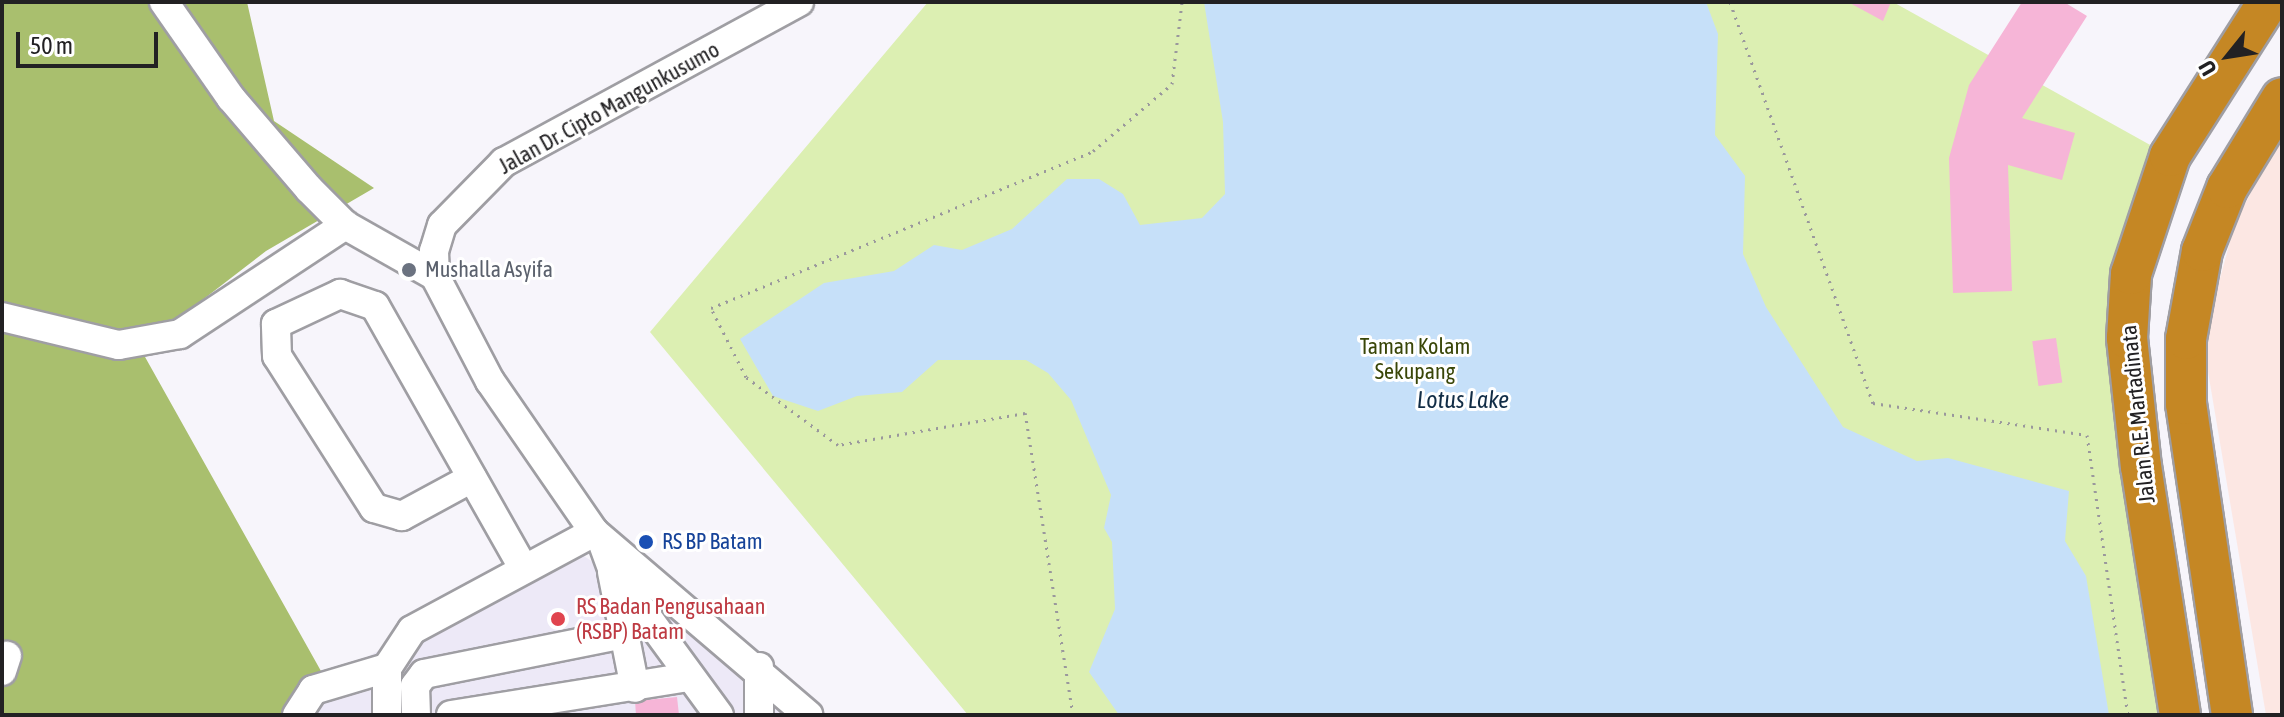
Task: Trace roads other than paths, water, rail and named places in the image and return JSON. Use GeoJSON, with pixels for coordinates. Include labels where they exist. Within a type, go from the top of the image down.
{"type":"FeatureCollection","features":[{"type":"Feature","properties":{"kind":"highway","name":"Jalan R.E. Martadinata"},"geometry":{"type":"LineString","coordinates":[[2180,715],[2134,409],[2127,338],[2131,274],[2170,156],[2268,2]]}},
{"type":"Feature","properties":{"kind":"highway"},"geometry":{"type":"LineString","coordinates":[[2232,715],[2186,404],[2186,339],[2207,239],[2227,188],[2282,98]]}},
{"type":"Feature","properties":{"kind":"street"},"geometry":{"type":"LineString","coordinates":[[164,2],[231,98],[345,225],[435,276],[490,381],[597,534],[612,569],[687,677],[719,715]]}},
{"type":"Feature","properties":{"kind":"street","name":"Jalan Dr. Cipto Mangunkusumo"},"geometry":{"type":"LineString","coordinates":[[435,276],[442,225],[504,162],[799,2]]}},
{"type":"Feature","properties":{"kind":"street"},"geometry":{"type":"LineString","coordinates":[[2,317],[119,345],[180,334],[345,225]]}},
{"type":"Feature","properties":{"kind":"street"},"geometry":{"type":"LineString","coordinates":[[472,478],[402,516],[374,508],[277,356],[276,324],[325,298],[364,297],[472,478],[523,568]]}},
{"type":"Feature","properties":{"kind":"street"},"geometry":{"type":"LineString","coordinates":[[387,715],[387,668],[412,630],[523,568],[597,534]]}},
{"type":"Feature","properties":{"kind":"street"},"geometry":{"type":"LineString","coordinates":[[597,534],[759,667],[808,715]]}},
{"type":"Feature","properties":{"kind":"street"},"geometry":{"type":"LineString","coordinates":[[612,569],[620,635],[635,688]]}},
{"type":"Feature","properties":{"kind":"street"},"geometry":{"type":"LineString","coordinates":[[416,715],[415,686],[424,674],[620,635]]}},
{"type":"Feature","properties":{"kind":"street"},"geometry":{"type":"LineString","coordinates":[[759,667],[759,715]]}},
{"type":"Feature","properties":{"kind":"street"},"geometry":{"type":"LineString","coordinates":[[297,715],[313,690],[387,668]]}},
{"type":"Feature","properties":{"kind":"street"},"geometry":{"type":"LineString","coordinates":[[451,715],[635,688],[687,677]]}},
{"type":"Feature","properties":{"kind":"water","name":"Lotus Lake"},"geometry":{"type":"Polygon","coordinates":[[[1204,2],[1706,2],[1718,34],[1715,135],[1745,176],[1743,254],[1766,307],[1843,427],[1917,461],[1948,458],[2069,491],[2065,541],[2086,576],[2109,715],[1119,715],[1089,672],[1115,609],[1112,542],[1104,528],[1111,495],[1071,400],[1048,373],[1026,360],[938,360],[902,392],[857,396],[818,411],[773,396],[740,339],[824,283],[894,271],[934,245],[962,250],[1012,229],[1067,179],[1099,179],[1123,194],[1140,225],[1202,218],[1225,194],[1223,122],[1204,2]]]}},
{"type":"Feature","properties":{"kind":"place","name":"Mushalla Asyifa"},"geometry":{"type":"Point","coordinates":[409,270]}},
{"type":"Feature","properties":{"kind":"place","name":"RS BP Batam"},"geometry":{"type":"Point","coordinates":[646,542]}},
{"type":"Feature","properties":{"kind":"place","name":"RS Badan Pengusahaan (RSBP) Batam"},"geometry":{"type":"Point","coordinates":[558,619]}},
{"type":"Feature","properties":{"kind":"park label","name":"Taman Kolam Sekupang"},"geometry":{"type":"Point","coordinates":[1415,358]}}]}
